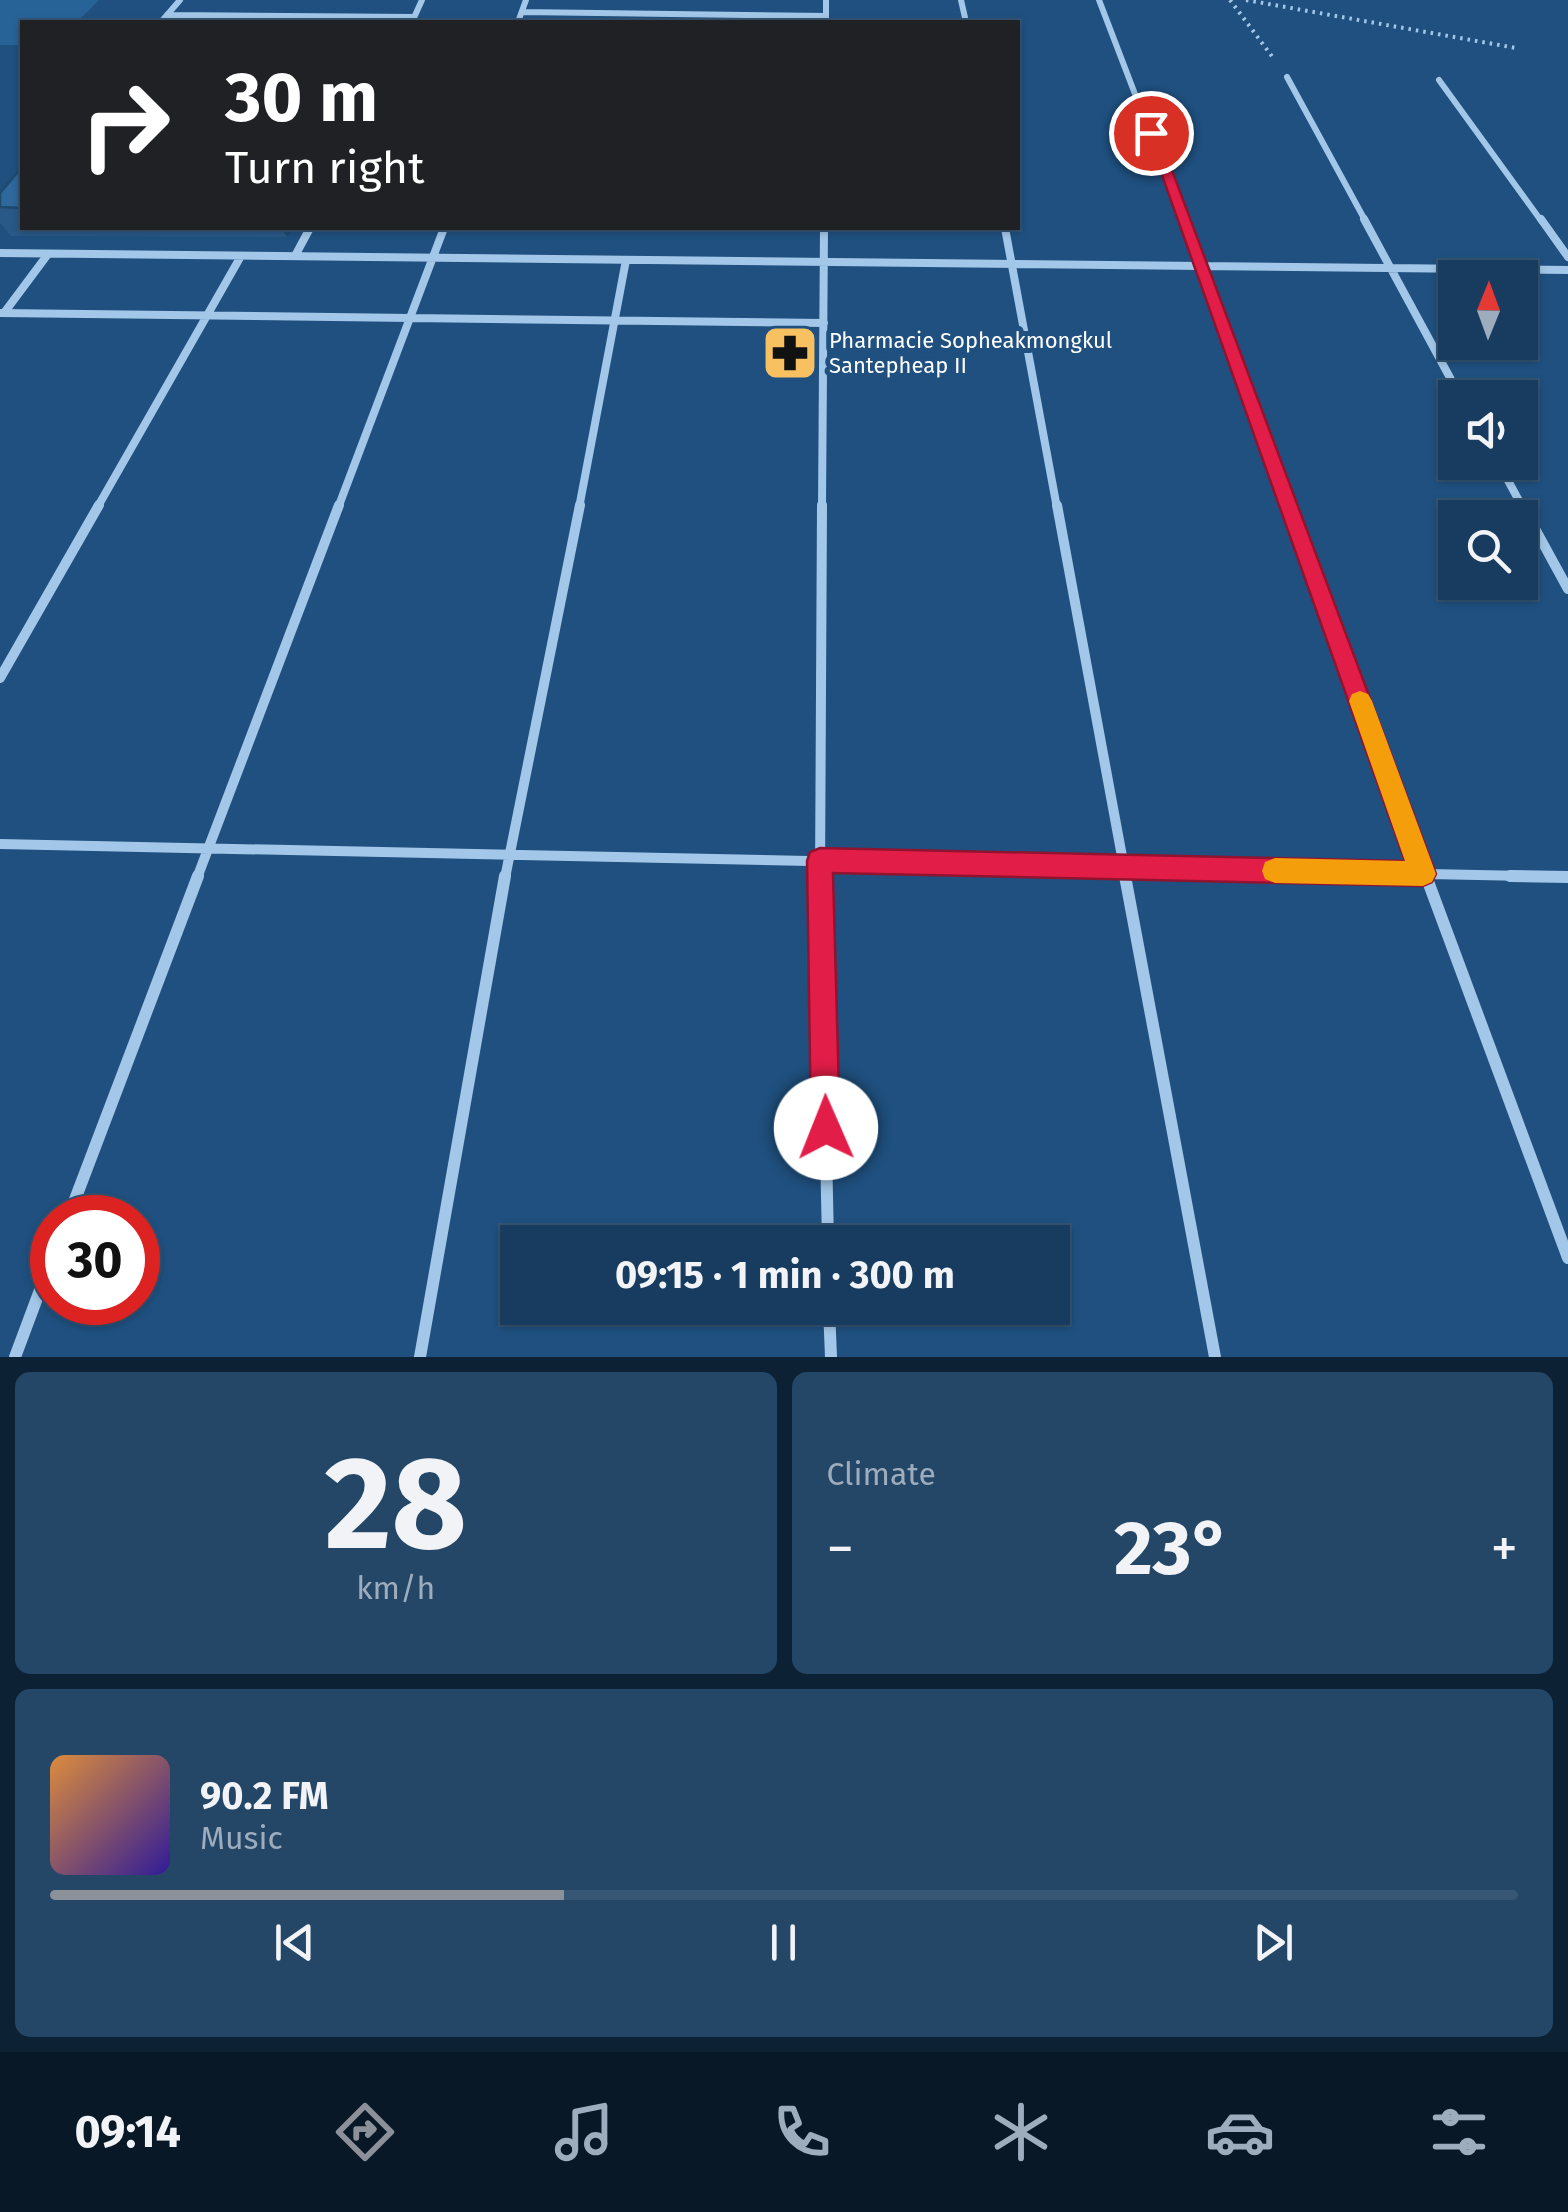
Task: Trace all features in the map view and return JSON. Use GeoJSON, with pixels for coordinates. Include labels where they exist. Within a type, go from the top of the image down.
{"type":"FeatureCollection","features":[{"type":"Feature","properties":{"kind":"street"},"geometry":{"type":"LineString","coordinates":[[163,20],[180,0]]}},
{"type":"Feature","properties":{"kind":"street"},"geometry":{"type":"LineString","coordinates":[[167,15],[413,20],[422,0]]}},
{"type":"Feature","properties":{"kind":"street"},"geometry":{"type":"LineString","coordinates":[[519,20],[526,0]]}},
{"type":"Feature","properties":{"kind":"street"},"geometry":{"type":"LineString","coordinates":[[522,12],[826,19],[826,0]]}},
{"type":"Feature","properties":{"kind":"street"},"geometry":{"type":"LineString","coordinates":[[1099,0],[1202,266],[1423,874],[1568,1258]]}},
{"type":"Feature","properties":{"kind":"street"},"geometry":{"type":"LineString","coordinates":[[1287,76],[1452,380]]}},
{"type":"Feature","properties":{"kind":"street"},"geometry":{"type":"LineString","coordinates":[[1440,80],[1568,256]]}},
{"type":"Feature","properties":{"kind":"street"},"geometry":{"type":"LineString","coordinates":[[295,256],[309,230]]}},
{"type":"Feature","properties":{"kind":"street"},"geometry":{"type":"LineString","coordinates":[[77,1195],[443,230]]}},
{"type":"Feature","properties":{"kind":"street"},"geometry":{"type":"LineString","coordinates":[[824,230],[820,861],[828,1225]]}},
{"type":"Feature","properties":{"kind":"street"},"geometry":{"type":"LineString","coordinates":[[1005,230],[1214,1357]]}},
{"type":"Feature","properties":{"kind":"street"},"geometry":{"type":"LineString","coordinates":[[0,253],[1568,270]]}},
{"type":"Feature","properties":{"kind":"street"},"geometry":{"type":"LineString","coordinates":[[1,315],[48,254]]}},
{"type":"Feature","properties":{"kind":"street"},"geometry":{"type":"LineString","coordinates":[[0,678],[241,256]]}},
{"type":"Feature","properties":{"kind":"street"},"geometry":{"type":"LineString","coordinates":[[420,1357],[508,855],[617,321],[626,260]]}},
{"type":"Feature","properties":{"kind":"street"},"geometry":{"type":"LineString","coordinates":[[1,315],[824,323]]}},
{"type":"Feature","properties":{"kind":"street"},"geometry":{"type":"LineString","coordinates":[[1508,480],[1568,589]]}},
{"type":"Feature","properties":{"kind":"street"},"geometry":{"type":"LineString","coordinates":[[0,844],[1568,876]]}},
{"type":"Feature","properties":{"kind":"street"},"geometry":{"type":"LineString","coordinates":[[14,1357],[30,1315]]}},
{"type":"Feature","properties":{"kind":"street"},"geometry":{"type":"LineString","coordinates":[[830,1325],[830,1357]]}},
{"type":"Feature","properties":{"kind":"path"},"geometry":{"type":"LineString","coordinates":[[1230,0],[1287,76]]}},
{"type":"Feature","properties":{"kind":"path"},"geometry":{"type":"LineString","coordinates":[[1246,0],[1516,48]]}},
{"type":"Feature","properties":{"kind":"shaded area"},"geometry":{"type":"Polygon","coordinates":[[[0,0],[99,0],[79,20],[20,20],[20,45],[0,45],[0,0]]]}},
{"type":"Feature","properties":{"kind":"building"},"geometry":{"type":"Polygon","coordinates":[[[20,169],[20,208],[0,207],[0,193],[20,169]]]}},
{"type":"Feature","properties":{"kind":"slow traffic"},"geometry":{"type":"LineString","coordinates":[[1275,871],[1423,874],[1360,701]]}},
{"type":"Feature","properties":{"kind":"place","name":"Pharmacie Sopheakmongkul Santepheap II"},"geometry":{"type":"Point","coordinates":[790,353]}},
{"type":"Feature","properties":{"kind":"route"},"geometry":{"type":"LineString","coordinates":[[826,1128],[820,861],[1423,874],[1151,133]]}}]}
